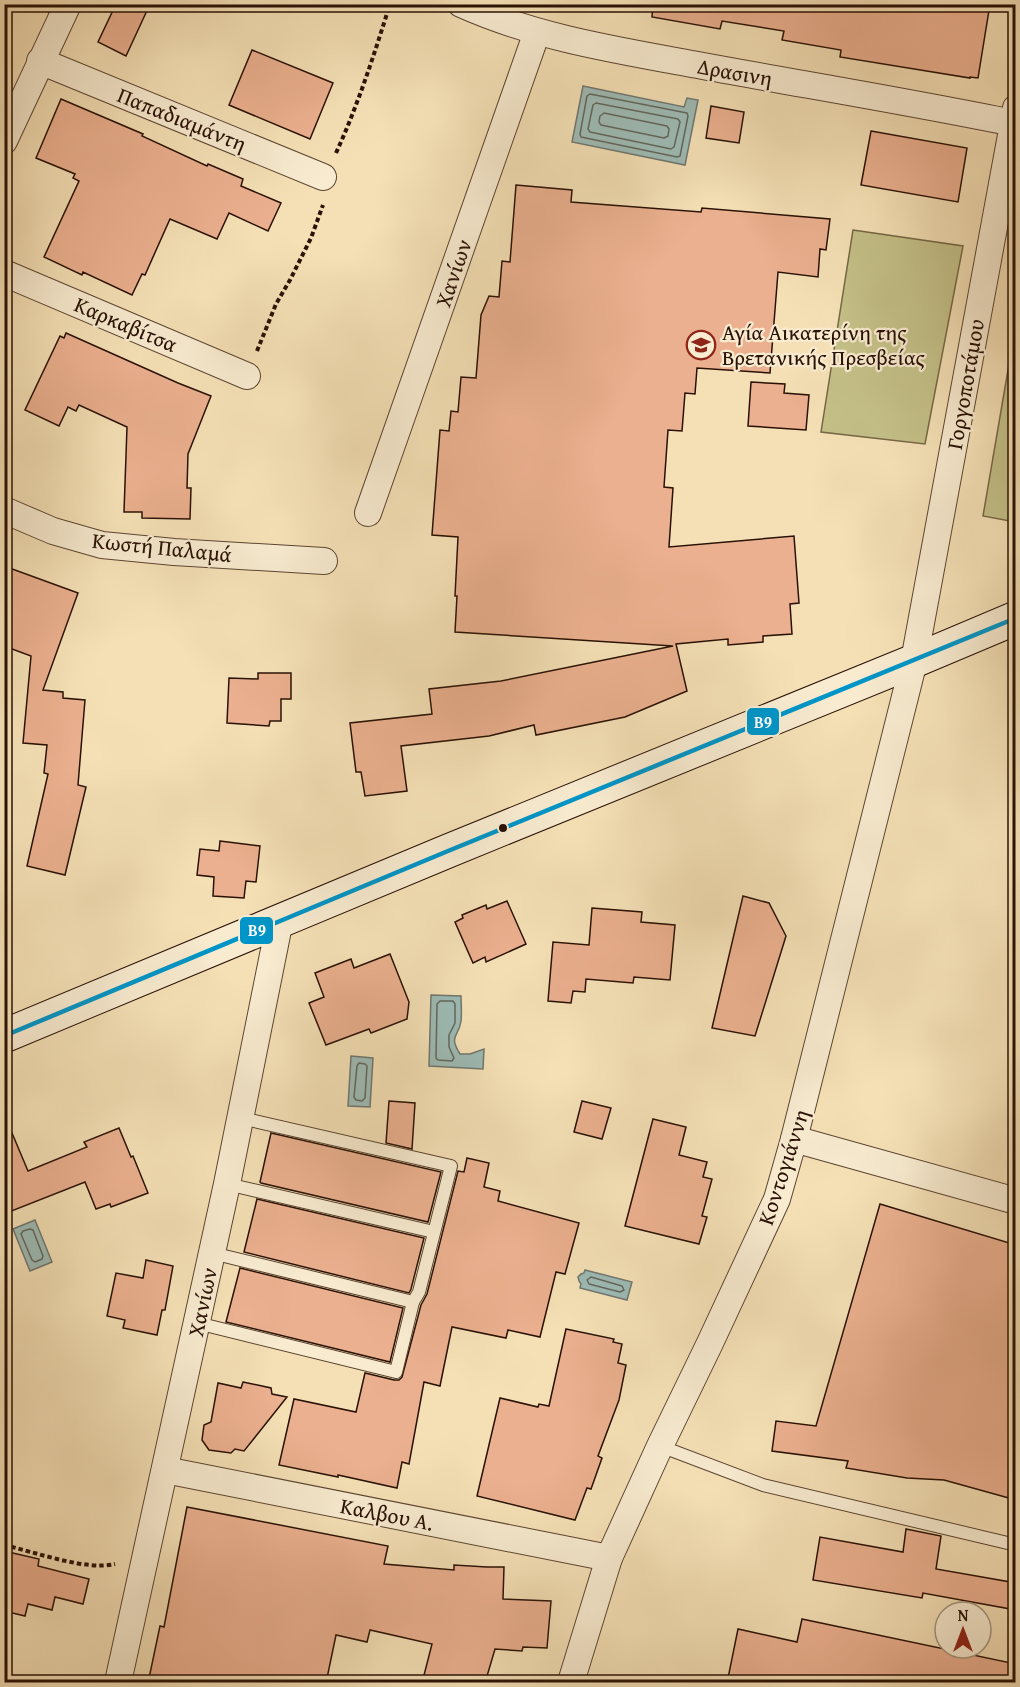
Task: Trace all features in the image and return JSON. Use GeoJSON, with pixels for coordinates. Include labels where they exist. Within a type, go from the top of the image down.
{"type":"FeatureCollection","features":[{"type":"Feature","properties":{"kind":"main road"},"geometry":{"type":"LineString","coordinates":[[4,1036],[280,920],[1016,618]]}},
{"type":"Feature","properties":{"kind":"street"},"geometry":{"type":"LineString","coordinates":[[4,141],[68,4]]}},
{"type":"Feature","properties":{"kind":"street","name":"Δρασινη"},"geometry":{"type":"LineString","coordinates":[[461,4],[492,18],[537,32],[667,60],[1014,115]]}},
{"type":"Feature","properties":{"kind":"street","name":"Χανίων"},"geometry":{"type":"LineString","coordinates":[[368,513],[537,32]]}},
{"type":"Feature","properties":{"kind":"street","name":"Παπαδιαμάντη"},"geometry":{"type":"LineString","coordinates":[[40,61],[323,177]]}},
{"type":"Feature","properties":{"kind":"street","name":"Γοργοποτάμου"},"geometry":{"type":"LineString","coordinates":[[914,661],[1014,115]]}},
{"type":"Feature","properties":{"kind":"street","name":"Καρκαβίτσα"},"geometry":{"type":"LineString","coordinates":[[4,273],[247,376]]}},
{"type":"Feature","properties":{"kind":"street","name":"Κωστή Παλαμά"},"geometry":{"type":"LineString","coordinates":[[4,510],[54,531],[102,545],[174,552],[324,561]]}},
{"type":"Feature","properties":{"kind":"street","name":"Κοντογιάννη"},"geometry":{"type":"LineString","coordinates":[[571,1683],[609,1558],[777,1199],[914,661]]}},
{"type":"Feature","properties":{"kind":"street","name":"Χανίων"},"geometry":{"type":"LineString","coordinates":[[118,1683],[228,1184],[280,920]]}},
{"type":"Feature","properties":{"kind":"street"},"geometry":{"type":"LineString","coordinates":[[794,1139],[1016,1201]]}},
{"type":"Feature","properties":{"kind":"street","name":"Καλβου Α."},"geometry":{"type":"LineString","coordinates":[[165,1470],[609,1558]]}},
{"type":"Feature","properties":{"kind":"lane"},"geometry":{"type":"LineString","coordinates":[[197,1323],[396,1372],[451,1166],[241,1118]]}},
{"type":"Feature","properties":{"kind":"lane"},"geometry":{"type":"LineString","coordinates":[[228,1184],[434,1232]]}},
{"type":"Feature","properties":{"kind":"lane"},"geometry":{"type":"LineString","coordinates":[[212,1253],[413,1302]]}},
{"type":"Feature","properties":{"kind":"lane"},"geometry":{"type":"LineString","coordinates":[[660,1446],[763,1485],[1016,1545]]}},
{"type":"Feature","properties":{"kind":"path"},"geometry":{"type":"LineString","coordinates":[[4,1545],[90,1566],[128,1562],[147,1550]]}},
{"type":"Feature","properties":{"kind":"shaded area"},"geometry":{"type":"Polygon","coordinates":[[[853,230],[963,246],[925,444],[821,432],[853,230]]]}},
{"type":"Feature","properties":{"kind":"shaded area"},"geometry":{"type":"Polygon","coordinates":[[[1015,329],[1016,521],[1015,522],[983,516],[1015,329]]]}},
{"type":"Feature","properties":{"kind":"water"},"geometry":{"type":"Polygon","coordinates":[[[583,86],[684,107],[687,98],[698,100],[685,165],[572,142],[583,86]]]}},
{"type":"Feature","properties":{"kind":"water"},"geometry":{"type":"Polygon","coordinates":[[[431,995],[461,996],[461,1021],[455,1036],[455,1043],[460,1054],[470,1054],[484,1049],[483,1069],[429,1066],[431,995]]]}},
{"type":"Feature","properties":{"kind":"water"},"geometry":{"type":"Polygon","coordinates":[[[351,1056],[373,1058],[370,1107],[348,1106],[351,1056]]]}},
{"type":"Feature","properties":{"kind":"water"},"geometry":{"type":"Polygon","coordinates":[[[35,1220],[52,1262],[30,1271],[13,1229],[35,1220]]]}},
{"type":"Feature","properties":{"kind":"water"},"geometry":{"type":"Polygon","coordinates":[[[585,1270],[632,1282],[627,1300],[580,1288],[578,1277],[585,1270]]]}},
{"type":"Feature","properties":{"kind":"building"},"geometry":{"type":"Polygon","coordinates":[[[116,4],[150,4],[126,56],[98,42],[116,4]]]}},
{"type":"Feature","properties":{"kind":"building"},"geometry":{"type":"Polygon","coordinates":[[[653,4],[990,4],[978,78],[970,78],[840,57],[841,50],[782,40],[784,31],[722,21],[720,29],[652,17],[653,4]]]}},
{"type":"Feature","properties":{"kind":"building"},"geometry":{"type":"Polygon","coordinates":[[[252,50],[333,83],[310,139],[229,105],[252,50]]]}},
{"type":"Feature","properties":{"kind":"building"},"geometry":{"type":"Polygon","coordinates":[[[61,99],[143,134],[142,136],[207,166],[208,164],[243,179],[241,186],[281,203],[268,231],[229,213],[217,239],[170,219],[145,275],[142,274],[132,295],[44,257],[79,181],[73,178],[75,174],[36,158],[61,99]]]}},
{"type":"Feature","properties":{"kind":"building"},"geometry":{"type":"Polygon","coordinates":[[[711,106],[744,112],[739,143],[706,138],[711,106]]]}},
{"type":"Feature","properties":{"kind":"building"},"geometry":{"type":"Polygon","coordinates":[[[871,131],[967,148],[958,202],[861,185],[871,131]]]}},
{"type":"Feature","properties":{"kind":"building"},"geometry":{"type":"Polygon","coordinates":[[[516,185],[572,190],[571,202],[701,212],[702,208],[830,219],[826,250],[820,249],[818,277],[778,272],[770,373],[697,368],[695,394],[685,393],[682,431],[668,430],[664,487],[673,488],[669,547],[794,536],[799,603],[790,604],[792,634],[763,636],[763,642],[728,645],[728,639],[676,644],[687,691],[625,717],[536,735],[534,725],[489,736],[401,746],[407,791],[365,796],[361,772],[356,772],[350,723],[432,714],[429,689],[501,681],[673,646],[455,632],[458,537],[432,535],[440,430],[449,431],[451,411],[458,412],[461,377],[476,378],[481,315],[489,296],[499,297],[502,261],[510,262],[516,185]]]}},
{"type":"Feature","properties":{"kind":"building"},"geometry":{"type":"Polygon","coordinates":[[[66,333],[211,396],[188,454],[187,488],[191,488],[190,519],[142,518],[142,512],[124,512],[127,427],[79,405],[76,411],[68,407],[59,426],[25,410],[60,336],[64,338],[66,333]]]}},
{"type":"Feature","properties":{"kind":"building"},"geometry":{"type":"Polygon","coordinates":[[[751,382],[785,384],[784,393],[809,395],[806,430],[748,426],[751,382]]]}},
{"type":"Feature","properties":{"kind":"building"},"geometry":{"type":"Polygon","coordinates":[[[4,566],[78,593],[43,690],[63,692],[63,698],[85,700],[78,785],[86,787],[65,875],[27,866],[48,774],[44,773],[47,745],[23,743],[31,656],[4,646],[4,566]]]}},
{"type":"Feature","properties":{"kind":"building"},"geometry":{"type":"Polygon","coordinates":[[[258,673],[291,673],[291,699],[281,699],[281,721],[270,721],[269,726],[227,723],[229,678],[258,679],[258,673]]]}},
{"type":"Feature","properties":{"kind":"building"},"geometry":{"type":"Polygon","coordinates":[[[220,841],[260,846],[256,882],[246,881],[244,898],[213,896],[214,877],[197,875],[200,849],[219,851],[220,841]]]}},
{"type":"Feature","properties":{"kind":"building"},"geometry":{"type":"Polygon","coordinates":[[[743,896],[769,903],[786,936],[755,1036],[712,1028],[743,896]]]}},
{"type":"Feature","properties":{"kind":"building"},"geometry":{"type":"Polygon","coordinates":[[[507,901],[526,944],[486,962],[485,957],[473,963],[455,922],[463,918],[462,915],[486,905],[487,909],[507,901]]]}},
{"type":"Feature","properties":{"kind":"building"},"geometry":{"type":"Polygon","coordinates":[[[592,908],[642,912],[641,922],[675,925],[670,980],[634,977],[633,983],[586,979],[585,992],[573,991],[571,1003],[548,1001],[553,942],[589,945],[592,908]]]}},
{"type":"Feature","properties":{"kind":"building"},"geometry":{"type":"Polygon","coordinates":[[[390,954],[409,1002],[407,1019],[371,1033],[369,1029],[326,1045],[309,1003],[324,997],[315,973],[351,959],[354,968],[390,954]]]}},
{"type":"Feature","properties":{"kind":"building"},"geometry":{"type":"Polygon","coordinates":[[[389,1101],[415,1103],[412,1149],[386,1143],[389,1101]]]}},
{"type":"Feature","properties":{"kind":"building"},"geometry":{"type":"Polygon","coordinates":[[[582,1101],[611,1108],[602,1139],[574,1132],[582,1101]]]}},
{"type":"Feature","properties":{"kind":"building"},"geometry":{"type":"Polygon","coordinates":[[[4,1114],[28,1171],[87,1147],[84,1142],[119,1128],[148,1193],[111,1207],[110,1204],[96,1209],[85,1182],[4,1214],[4,1114]]]}},
{"type":"Feature","properties":{"kind":"building"},"geometry":{"type":"Polygon","coordinates":[[[653,1119],[686,1127],[679,1155],[707,1162],[703,1177],[712,1179],[702,1216],[707,1217],[699,1244],[625,1226],[653,1119]]]}},
{"type":"Feature","properties":{"kind":"building"},"geometry":{"type":"Polygon","coordinates":[[[271,1133],[441,1172],[428,1222],[261,1183],[271,1133]]]}},
{"type":"Feature","properties":{"kind":"building"},"geometry":{"type":"Polygon","coordinates":[[[467,1158],[489,1163],[484,1187],[500,1191],[498,1201],[579,1223],[565,1274],[556,1272],[540,1337],[508,1330],[506,1338],[452,1327],[440,1386],[424,1382],[409,1464],[402,1462],[397,1488],[279,1465],[294,1399],[356,1412],[365,1373],[394,1380],[402,1377],[421,1305],[427,1294],[458,1171],[464,1172],[467,1158]]]}},
{"type":"Feature","properties":{"kind":"building"},"geometry":{"type":"Polygon","coordinates":[[[257,1199],[424,1238],[409,1293],[244,1252],[257,1199]]]}},
{"type":"Feature","properties":{"kind":"building"},"geometry":{"type":"Polygon","coordinates":[[[880,1204],[1016,1245],[1016,1500],[944,1480],[907,1478],[846,1468],[848,1461],[772,1451],[776,1421],[816,1426],[880,1204]]]}},
{"type":"Feature","properties":{"kind":"building"},"geometry":{"type":"Polygon","coordinates":[[[146,1260],[173,1266],[165,1310],[162,1310],[157,1335],[123,1328],[125,1320],[107,1316],[116,1273],[143,1278],[146,1260]]]}},
{"type":"Feature","properties":{"kind":"building"},"geometry":{"type":"Polygon","coordinates":[[[240,1268],[403,1308],[390,1362],[226,1322],[240,1268]]]}},
{"type":"Feature","properties":{"kind":"building"},"geometry":{"type":"Polygon","coordinates":[[[566,1329],[614,1339],[613,1342],[622,1344],[618,1363],[626,1365],[619,1400],[598,1456],[602,1458],[591,1489],[587,1488],[575,1520],[477,1496],[500,1398],[538,1407],[539,1404],[549,1406],[566,1329]]]}},
{"type":"Feature","properties":{"kind":"building"},"geometry":{"type":"Polygon","coordinates":[[[243,1382],[271,1388],[272,1394],[287,1397],[244,1451],[235,1449],[231,1453],[209,1450],[202,1440],[204,1425],[211,1422],[218,1383],[241,1388],[243,1382]]]}},
{"type":"Feature","properties":{"kind":"building"},"geometry":{"type":"Polygon","coordinates":[[[187,1507],[388,1546],[384,1564],[454,1570],[454,1565],[504,1567],[503,1599],[551,1601],[547,1648],[523,1647],[522,1651],[495,1649],[485,1683],[422,1683],[432,1644],[370,1630],[367,1642],[336,1635],[326,1683],[148,1683],[160,1626],[164,1627],[187,1507]]]}},
{"type":"Feature","properties":{"kind":"building"},"geometry":{"type":"Polygon","coordinates":[[[906,1529],[941,1536],[936,1569],[1016,1583],[1016,1610],[993,1606],[993,1600],[961,1600],[923,1593],[922,1598],[813,1580],[820,1537],[903,1552],[906,1529]]]}},
{"type":"Feature","properties":{"kind":"building"},"geometry":{"type":"Polygon","coordinates":[[[4,1551],[39,1559],[38,1566],[89,1579],[83,1604],[55,1597],[52,1610],[28,1604],[25,1616],[4,1611],[4,1551]]]}},
{"type":"Feature","properties":{"kind":"building"},"geometry":{"type":"Polygon","coordinates":[[[802,1619],[933,1647],[933,1660],[993,1659],[1016,1664],[1016,1683],[727,1683],[738,1629],[797,1642],[802,1619]]]}},
{"type":"Feature","properties":{"kind":"transit line","name":"Β9"},"geometry":{"type":"LineString","coordinates":[[4,1036],[1016,618]]}},
{"type":"Feature","properties":{"kind":"place","name":"Αγία Αικατερίνη της Βρετανικής Πρεσβείας"},"geometry":{"type":"Point","coordinates":[701,345]}}]}
